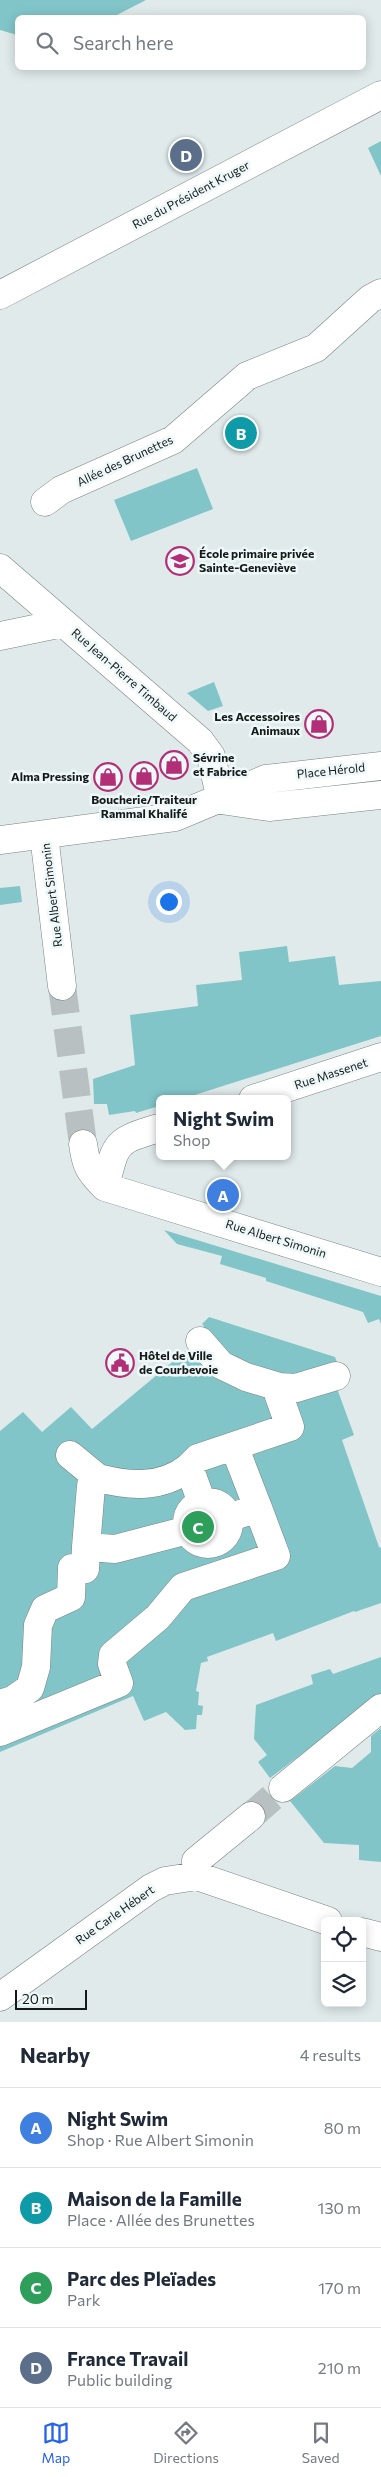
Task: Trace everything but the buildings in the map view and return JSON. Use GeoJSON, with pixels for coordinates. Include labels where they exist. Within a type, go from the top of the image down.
{"type":"FeatureCollection","features":[{"type":"Feature","properties":{"kind":"street","name":"Rue du Président Kruger"},"geometry":{"type":"LineString","coordinates":[[0,295],[381,95]]}},
{"type":"Feature","properties":{"kind":"street","name":"Allée des Brunettes"},"geometry":{"type":"LineString","coordinates":[[53,496],[173,440],[247,376],[316,348],[370,299],[381,293]]}},
{"type":"Feature","properties":{"kind":"street","name":"Rue Jean-Pierre Timbaud"},"geometry":{"type":"LineString","coordinates":[[0,568],[205,747],[211,756],[221,800]]}},
{"type":"Feature","properties":{"kind":"street"},"geometry":{"type":"LineString","coordinates":[[0,636],[63,623]]}},
{"type":"Feature","properties":{"kind":"street","name":"Place Hérold"},"geometry":{"type":"LineString","coordinates":[[0,840],[176,817],[221,800],[266,779],[381,766]]}},
{"type":"Feature","properties":{"kind":"street"},"geometry":{"type":"LineString","coordinates":[[221,800],[269,807],[381,795]]}},
{"type":"Feature","properties":{"kind":"street","name":"Rue Albert Simonin"},"geometry":{"type":"LineString","coordinates":[[44,835],[62,986]]}},
{"type":"Feature","properties":{"kind":"street","name":"Rue Massenet"},"geometry":{"type":"LineString","coordinates":[[265,1095],[381,1057]]}},
{"type":"Feature","properties":{"kind":"street"},"geometry":{"type":"LineString","coordinates":[[83,1144],[85,1162],[90,1172],[105,1187],[114,1156],[126,1138],[156,1129]]}},
{"type":"Feature","properties":{"kind":"street","name":"Rue Albert Simonin"},"geometry":{"type":"LineString","coordinates":[[105,1187],[381,1272]]}},
{"type":"Feature","properties":{"kind":"street"},"geometry":{"type":"LineString","coordinates":[[200,1341],[221,1365],[246,1377],[279,1387],[296,1388],[336,1376]]}},
{"type":"Feature","properties":{"kind":"street"},"geometry":{"type":"LineString","coordinates":[[70,1455],[98,1478],[138,1485],[162,1481],[181,1474],[198,1458],[290,1427],[278,1393],[279,1387]]}},
{"type":"Feature","properties":{"kind":"street"},"geometry":{"type":"LineString","coordinates":[[0,1732],[119,1683],[112,1664],[113,1655],[158,1617],[183,1587],[276,1556],[234,1446]]}},
{"type":"Feature","properties":{"kind":"street"},"geometry":{"type":"LineString","coordinates":[[189,1467],[202,1503]]}},
{"type":"Feature","properties":{"kind":"street"},"geometry":{"type":"LineString","coordinates":[[0,1704],[14,1700],[30,1688],[36,1666],[38,1625],[45,1609],[71,1597],[72,1568],[85,1569],[91,1486],[98,1478]]}},
{"type":"Feature","properties":{"kind":"street"},"geometry":{"type":"LineString","coordinates":[[212,1502],[221,1506],[228,1518],[228,1529],[217,1542],[206,1544],[199,1542],[188,1530],[190,1513],[202,1503],[212,1502]]}},
{"type":"Feature","properties":{"kind":"street"},"geometry":{"type":"LineString","coordinates":[[228,1518],[258,1508]]}},
{"type":"Feature","properties":{"kind":"street"},"geometry":{"type":"LineString","coordinates":[[86,1547],[115,1549],[188,1530]]}},
{"type":"Feature","properties":{"kind":"street"},"geometry":{"type":"LineString","coordinates":[[217,1542],[226,1573]]}},
{"type":"Feature","properties":{"kind":"street"},"geometry":{"type":"LineString","coordinates":[[283,1788],[381,1708]]}},
{"type":"Feature","properties":{"kind":"street"},"geometry":{"type":"LineString","coordinates":[[197,1876],[196,1861],[251,1816]]}},
{"type":"Feature","properties":{"kind":"street","name":"Rue Carle Hébert"},"geometry":{"type":"LineString","coordinates":[[0,1997],[151,1888],[172,1879],[197,1876],[321,1919]]}},
{"type":"Feature","properties":{"kind":"street"},"geometry":{"type":"LineString","coordinates":[[366,1933],[381,1937]]}},
{"type":"Feature","properties":{"kind":"shaded area"},"geometry":{"type":"Polygon","coordinates":[[[0,0],[146,0],[117,15],[15,15],[15,34],[0,30],[0,0]]]}},
{"type":"Feature","properties":{"kind":"shaded area"},"geometry":{"type":"Polygon","coordinates":[[[381,141],[381,176],[368,148],[381,141]]]}},
{"type":"Feature","properties":{"kind":"shaded area"},"geometry":{"type":"Polygon","coordinates":[[[197,468],[213,509],[131,541],[114,500],[197,468]]]}},
{"type":"Feature","properties":{"kind":"shaded area"},"geometry":{"type":"Polygon","coordinates":[[[214,682],[223,706],[208,711],[187,693],[214,682]]]}},
{"type":"Feature","properties":{"kind":"shaded area"},"geometry":{"type":"Polygon","coordinates":[[[20,886],[22,902],[0,905],[0,888],[20,886]]]}},
{"type":"Feature","properties":{"kind":"shaded area"},"geometry":{"type":"Polygon","coordinates":[[[287,946],[289,962],[335,956],[339,985],[381,981],[381,1036],[195,1095],[156,1095],[156,1107],[136,1113],[135,1111],[109,1115],[107,1104],[94,1104],[93,1079],[135,1065],[130,1015],[198,1006],[196,985],[242,980],[239,952],[287,946]]]}},
{"type":"Feature","properties":{"kind":"shaded area"},"geometry":{"type":"Polygon","coordinates":[[[164,1230],[381,1296],[381,1324],[379,1319],[368,1323],[363,1312],[220,1264],[222,1256],[177,1244],[164,1230]]]}},
{"type":"Feature","properties":{"kind":"shaded area"},"geometry":{"type":"Polygon","coordinates":[[[209,1317],[335,1357],[339,1368],[331,1372],[354,1435],[342,1440],[379,1547],[381,1548],[381,1603],[354,1611],[276,1641],[273,1633],[207,1657],[208,1661],[201,1663],[196,1691],[199,1692],[198,1705],[203,1706],[202,1715],[197,1715],[196,1729],[185,1730],[166,1712],[144,1721],[133,1696],[0,1752],[0,1431],[23,1412],[42,1432],[71,1407],[92,1429],[206,1334],[201,1329],[204,1326],[202,1324],[209,1317]]]}},
{"type":"Feature","properties":{"kind":"shaded area"},"geometry":{"type":"Polygon","coordinates":[[[381,1657],[381,1694],[270,1778],[258,1762],[267,1755],[254,1739],[256,1705],[313,1684],[311,1675],[330,1669],[333,1674],[381,1657]]]}},
{"type":"Feature","properties":{"kind":"shaded area"},"geometry":{"type":"Polygon","coordinates":[[[381,1728],[381,1862],[359,1860],[359,1845],[324,1843],[290,1801],[335,1766],[352,1768],[371,1752],[371,1736],[381,1728]]]}},
{"type":"Feature","properties":{"kind":"tunnel"},"geometry":{"type":"LineString","coordinates":[[62,986],[83,1144]]}},
{"type":"Feature","properties":{"kind":"tunnel"},"geometry":{"type":"LineString","coordinates":[[251,1816],[283,1788]]}},
{"type":"Feature","properties":{"kind":"place","name":"France Travail"},"geometry":{"type":"Point","coordinates":[186,155]}},
{"type":"Feature","properties":{"kind":"place","name":"Maison de la Famille"},"geometry":{"type":"Point","coordinates":[241,433]}},
{"type":"Feature","properties":{"kind":"place","name":"École primaire privée Sainte-Geneviève"},"geometry":{"type":"Point","coordinates":[180,561]}},
{"type":"Feature","properties":{"kind":"place","name":"Les Accessoires Animaux"},"geometry":{"type":"Point","coordinates":[319,724]}},
{"type":"Feature","properties":{"kind":"place","name":"Sévrine et Fabrice"},"geometry":{"type":"Point","coordinates":[174,765]}},
{"type":"Feature","properties":{"kind":"place","name":"Boucherie/Traiteur Rammal Khalifé"},"geometry":{"type":"Point","coordinates":[144,776]}},
{"type":"Feature","properties":{"kind":"place","name":"Alma Pressing"},"geometry":{"type":"Point","coordinates":[108,777]}},
{"type":"Feature","properties":{"kind":"place","name":"Night Swim"},"geometry":{"type":"Point","coordinates":[223,1195]}},
{"type":"Feature","properties":{"kind":"place","name":"Hôtel de Ville de Courbevoie"},"geometry":{"type":"Point","coordinates":[120,1363]}},
{"type":"Feature","properties":{"kind":"place","name":"Parc des Pleïades"},"geometry":{"type":"Point","coordinates":[198,1527]}}]}
